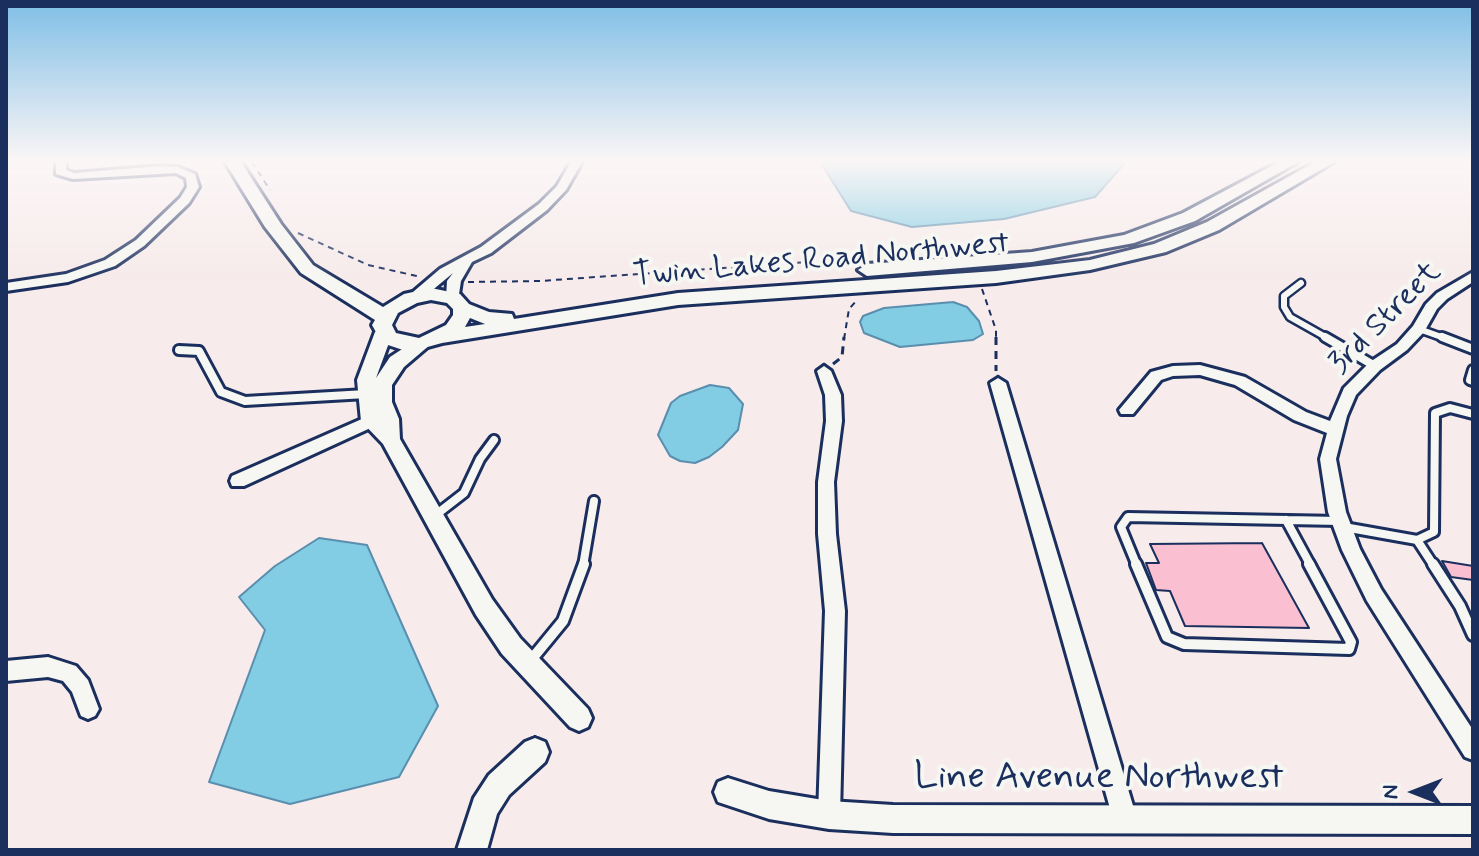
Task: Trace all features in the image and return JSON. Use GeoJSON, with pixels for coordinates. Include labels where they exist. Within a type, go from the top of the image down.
{"type":"FeatureCollection","features":[{"type":"Feature","properties":{"kind":"main road"},"geometry":{"type":"LineString","coordinates":[[258,202],[307,269],[372,306],[398,343],[422,344],[444,337],[460,323],[456,296],[418,290],[372,292],[350,285],[317,263],[301,258]]}},
{"type":"Feature","properties":{"kind":"main road","name":"Twin Lakes Road Northwest"},"geometry":{"type":"LineString","coordinates":[[456,296],[487,318],[526,317],[658,290],[723,282],[1019,258],[1082,249],[1149,233],[1217,202]]}},
{"type":"Feature","properties":{"kind":"main road","name":"Twin Lakes Road Northwest"},"geometry":{"type":"LineString","coordinates":[[444,337],[678,299],[996,277],[1090,265],[1160,248],[1213,226],[1255,202]]}},
{"type":"Feature","properties":{"kind":"main road"},"geometry":{"type":"LineString","coordinates":[[384,324],[400,302],[418,290]]}},
{"type":"Feature","properties":{"kind":"street"},"geometry":{"type":"LineString","coordinates":[[6,287],[68,278],[110,263],[140,243],[183,202]]}},
{"type":"Feature","properties":{"kind":"street"},"geometry":{"type":"LineString","coordinates":[[418,290],[496,243],[548,202]]}},
{"type":"Feature","properties":{"kind":"street"},"geometry":{"type":"LineString","coordinates":[[456,296],[473,257]]}},
{"type":"Feature","properties":{"kind":"street","name":"3rd Street"},"geometry":{"type":"LineString","coordinates":[[1473,276],[1442,296],[1402,347],[1375,366],[1349,392],[1328,459],[1351,550],[1374,595],[1473,749]]}},
{"type":"Feature","properties":{"kind":"street"},"geometry":{"type":"LineString","coordinates":[[384,324],[370,364],[366,394],[371,421],[390,439],[484,607],[528,664],[579,718]]}},
{"type":"Feature","properties":{"kind":"street"},"geometry":{"type":"LineString","coordinates":[[390,439],[389,419],[382,402],[382,384],[397,362],[422,344]]}},
{"type":"Feature","properties":{"kind":"street"},"geometry":{"type":"LineString","coordinates":[[1127,410],[1156,376],[1173,371],[1200,370],[1240,381],[1300,416],[1336,430]]}},
{"type":"Feature","properties":{"kind":"street"},"geometry":{"type":"LineString","coordinates":[[824,371],[833,395],[834,421],[826,482],[827,534],[835,611],[829,815]]}},
{"type":"Feature","properties":{"kind":"street"},"geometry":{"type":"LineString","coordinates":[[998,383],[1125,819]]}},
{"type":"Feature","properties":{"kind":"street"},"geometry":{"type":"LineString","coordinates":[[238,481],[371,421]]}},
{"type":"Feature","properties":{"kind":"street"},"geometry":{"type":"LineString","coordinates":[[6,671],[48,667],[69,673],[81,687],[88,709]]}},
{"type":"Feature","properties":{"kind":"street"},"geometry":{"type":"LineString","coordinates":[[472,850],[479,820],[491,797],[499,785],[535,752]]}},
{"type":"Feature","properties":{"kind":"street","name":"Line Avenue Northwest"},"geometry":{"type":"LineString","coordinates":[[728,792],[769,805],[829,815],[893,819],[1473,820]]}},
{"type":"Feature","properties":{"kind":"lane"},"geometry":{"type":"LineString","coordinates":[[1301,283],[1284,296],[1284,307],[1290,317],[1375,366]]}},
{"type":"Feature","properties":{"kind":"lane"},"geometry":{"type":"LineString","coordinates":[[1419,329],[1473,349]]}},
{"type":"Feature","properties":{"kind":"lane"},"geometry":{"type":"LineString","coordinates":[[179,350],[199,351],[221,392],[245,401],[366,394]]}},
{"type":"Feature","properties":{"kind":"lane"},"geometry":{"type":"LineString","coordinates":[[1473,370],[1470,380],[1473,381]]}},
{"type":"Feature","properties":{"kind":"lane"},"geometry":{"type":"LineString","coordinates":[[1286,520],[1351,642],[1349,649],[1184,644],[1167,637],[1121,527],[1128,517],[1286,520],[1342,524],[1417,540],[1434,532],[1435,413],[1450,408],[1473,414]]}},
{"type":"Feature","properties":{"kind":"lane"},"geometry":{"type":"LineString","coordinates":[[433,517],[464,493],[480,459],[494,440]]}},
{"type":"Feature","properties":{"kind":"lane"},"geometry":{"type":"LineString","coordinates":[[528,664],[563,621],[578,585],[588,547],[594,501]]}},
{"type":"Feature","properties":{"kind":"lane"},"geometry":{"type":"LineString","coordinates":[[1417,540],[1460,606],[1473,635]]}},
{"type":"Feature","properties":{"kind":"path"},"geometry":{"type":"LineString","coordinates":[[291,228],[342,256],[395,273],[418,290]]}},
{"type":"Feature","properties":{"kind":"path"},"geometry":{"type":"LineString","coordinates":[[456,296],[540,281],[873,257]]}},
{"type":"Feature","properties":{"kind":"path"},"geometry":{"type":"LineString","coordinates":[[982,289],[996,330],[998,383]]}},
{"type":"Feature","properties":{"kind":"path"},"geometry":{"type":"LineString","coordinates":[[824,371],[842,357],[845,324],[849,309],[857,298]]}},
{"type":"Feature","properties":{"kind":"water"},"geometry":{"type":"Polygon","coordinates":[[[845,202],[1075,202],[1004,219],[912,227],[851,211],[845,202]]]}},
{"type":"Feature","properties":{"kind":"water"},"geometry":{"type":"Polygon","coordinates":[[[953,302],[967,307],[979,321],[983,334],[973,340],[900,347],[864,333],[860,322],[863,316],[884,308],[953,302]]]}},
{"type":"Feature","properties":{"kind":"water"},"geometry":{"type":"Polygon","coordinates":[[[710,385],[729,388],[743,404],[738,430],[709,457],[695,463],[680,461],[670,456],[658,435],[671,403],[680,396],[710,385]]]}},
{"type":"Feature","properties":{"kind":"water"},"geometry":{"type":"Polygon","coordinates":[[[319,538],[367,545],[438,706],[399,777],[290,804],[209,782],[265,630],[239,597],[275,566],[319,538]]]}},
{"type":"Feature","properties":{"kind":"building"},"geometry":{"type":"Polygon","coordinates":[[[1262,543],[1309,628],[1185,626],[1170,591],[1156,590],[1146,563],[1159,563],[1150,544],[1262,543]]]}},
{"type":"Feature","properties":{"kind":"building"},"geometry":{"type":"Polygon","coordinates":[[[1442,561],[1473,566],[1473,580],[1451,577],[1442,561]]]}}]}
